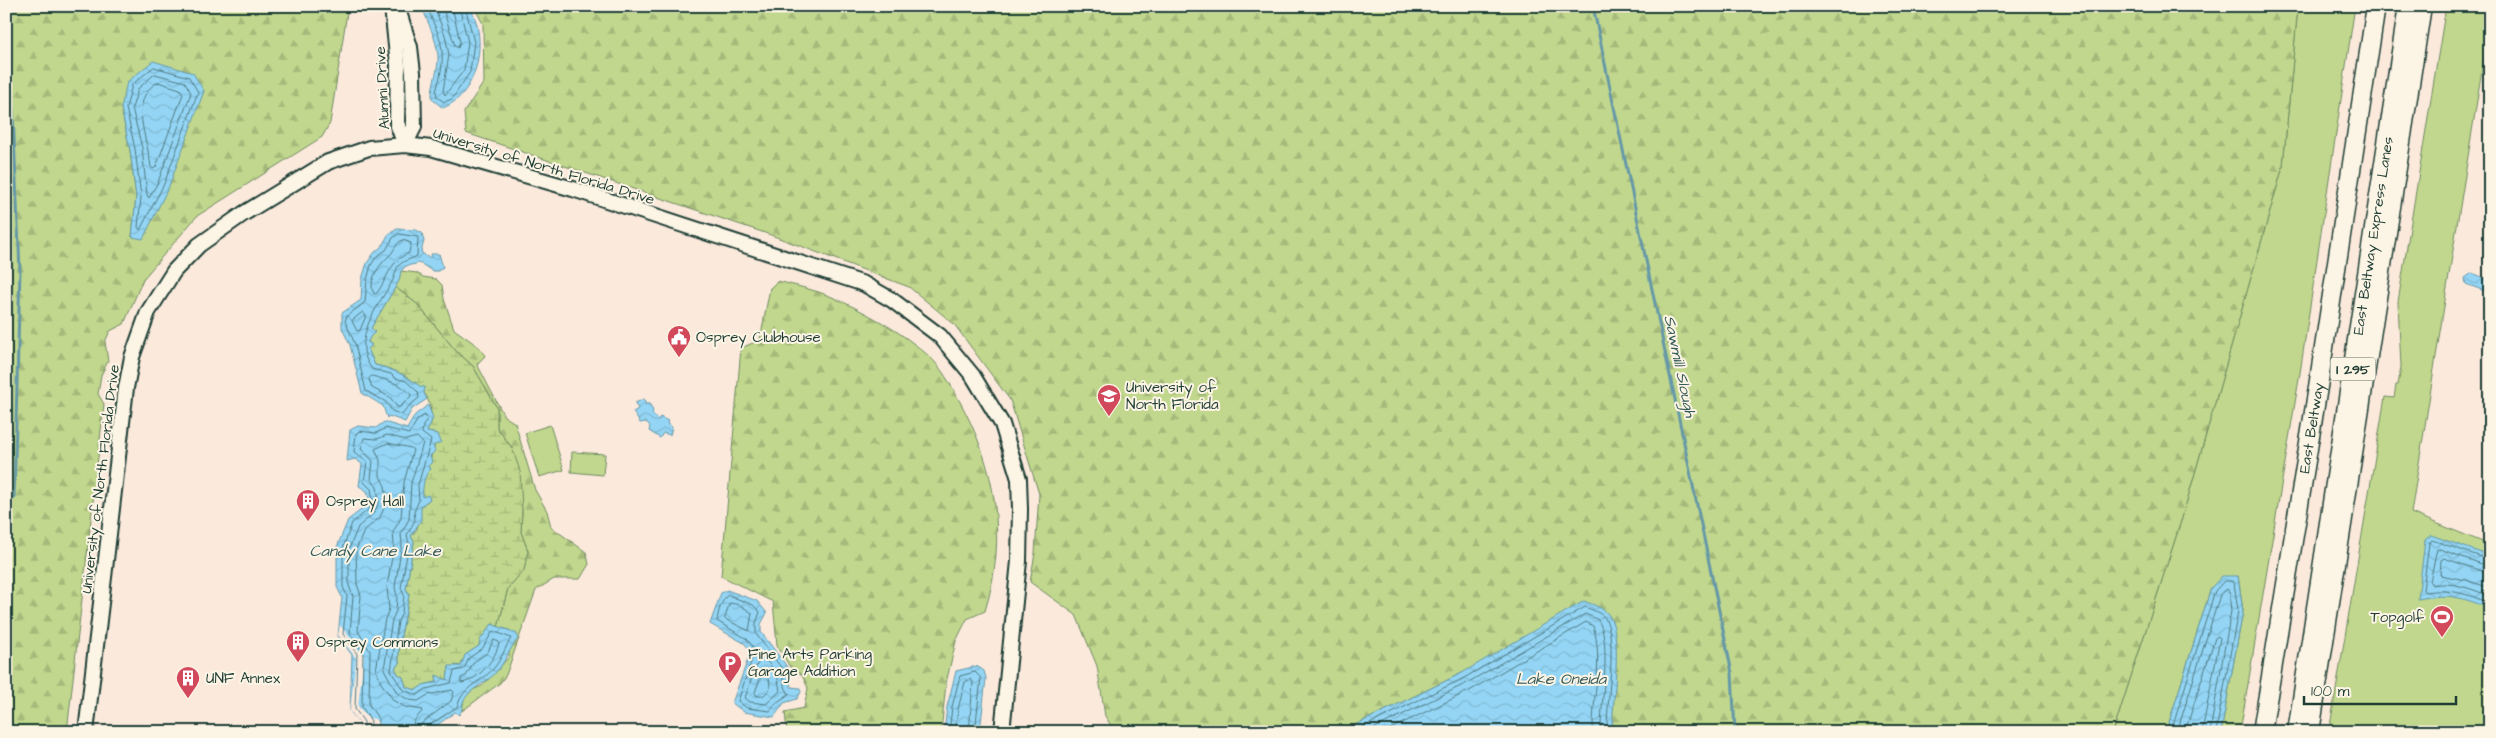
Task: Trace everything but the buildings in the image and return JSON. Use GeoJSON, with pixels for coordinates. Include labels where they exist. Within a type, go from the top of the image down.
{"type":"FeatureCollection","features":[{"type":"Feature","properties":{"kind":"highway","name":"East Beltway"},"geometry":{"type":"LineString","coordinates":[[2262,732],[2318,386],[2376,6]]}},
{"type":"Feature","properties":{"kind":"highway","name":"East Beltway Express Lanes"},"geometry":{"type":"LineString","coordinates":[[2297,732],[2408,6]]}},
{"type":"Feature","properties":{"kind":"highway","name":"I 295"},"geometry":{"type":"LineString","coordinates":[[2310,732],[2422,6]]}},
{"type":"Feature","properties":{"kind":"highway"},"geometry":{"type":"LineString","coordinates":[[2314,706],[2315,732]]}},
{"type":"Feature","properties":{"kind":"street","name":"Alumni Drive"},"geometry":{"type":"LineString","coordinates":[[392,6],[398,65],[397,123],[404,145]]}},
{"type":"Feature","properties":{"kind":"street","name":"Alumni Drive"},"geometry":{"type":"LineString","coordinates":[[397,6],[410,47],[413,73],[414,126],[404,145]]}},
{"type":"Feature","properties":{"kind":"street","name":"University of North Florida Drive"},"geometry":{"type":"LineString","coordinates":[[86,732],[126,388],[140,329],[158,294],[174,271],[199,245],[243,214],[304,177],[348,154],[369,148],[404,145],[432,148],[559,184],[864,284],[892,300],[940,336],[973,376],[1002,424],[1019,479],[1019,561],[1002,732]]}},
{"type":"Feature","properties":{"kind":"green space"},"geometry":{"type":"Polygon","coordinates":[[[6,6],[348,6],[330,123],[322,137],[197,216],[143,279],[124,324],[110,331],[105,342],[108,361],[101,375],[98,394],[104,404],[67,732],[6,732],[6,6]],[[204,91],[121,108],[130,150],[136,197],[132,237],[204,91]]]}},
{"type":"Feature","properties":{"kind":"green space","name":"University of North Florida"},"geometry":{"type":"Polygon","coordinates":[[[474,6],[2008,6],[2015,9],[2049,8],[2053,6],[2298,6],[2283,166],[2182,518],[2113,732],[1612,732],[1615,646],[1610,617],[1462,673],[1341,732],[1115,732],[1105,716],[1097,666],[1076,615],[1030,582],[1035,553],[1039,494],[1010,400],[954,324],[909,287],[771,235],[466,133],[464,112],[484,82],[483,24],[474,6]]]}},
{"type":"Feature","properties":{"kind":"green space"},"geometry":{"type":"Polygon","coordinates":[[[2298,6],[2355,6],[2300,373],[2240,732],[2221,732],[2243,611],[2238,576],[2211,588],[2166,732],[2113,732],[2182,518],[2283,166],[2298,6]]]}},
{"type":"Feature","properties":{"kind":"green space"},"geometry":{"type":"Polygon","coordinates":[[[2446,6],[2490,6],[2490,19],[2411,513],[2490,545],[2490,732],[2329,732],[2385,397],[2394,398],[2401,367],[2398,302],[2446,6]]]}},
{"type":"Feature","properties":{"kind":"green space"},"geometry":{"type":"Polygon","coordinates":[[[401,271],[417,273],[423,277],[436,279],[442,285],[444,299],[454,329],[479,347],[485,356],[477,364],[504,416],[515,423],[535,490],[547,511],[551,527],[586,552],[589,564],[580,579],[554,579],[536,590],[506,675],[500,683],[462,711],[464,698],[472,690],[482,686],[509,657],[509,630],[498,627],[508,588],[524,570],[528,551],[521,532],[522,510],[512,448],[497,428],[497,408],[473,366],[456,351],[417,304],[395,287],[401,271]]]}},
{"type":"Feature","properties":{"kind":"green space"},"geometry":{"type":"Polygon","coordinates":[[[778,281],[819,292],[845,303],[883,323],[929,356],[949,382],[972,425],[982,451],[990,476],[994,503],[997,529],[996,556],[985,611],[967,619],[956,641],[946,683],[941,732],[787,732],[785,712],[804,708],[808,688],[802,675],[790,667],[777,645],[773,602],[721,576],[741,348],[760,340],[770,288],[778,281]]]}},
{"type":"Feature","properties":{"kind":"green space"},"geometry":{"type":"Polygon","coordinates":[[[395,287],[417,304],[456,351],[473,366],[497,408],[497,428],[512,448],[520,471],[521,532],[528,551],[524,570],[508,588],[498,627],[492,624],[477,648],[467,654],[461,666],[454,665],[448,672],[447,680],[436,676],[437,682],[427,684],[416,690],[406,687],[403,677],[398,674],[395,668],[399,663],[399,645],[408,602],[409,593],[406,589],[414,542],[411,536],[417,529],[421,506],[430,499],[423,497],[422,486],[438,434],[427,432],[431,413],[425,394],[419,386],[403,375],[375,365],[368,349],[371,345],[368,342],[371,328],[395,287]]]}},
{"type":"Feature","properties":{"kind":"green space"},"geometry":{"type":"Polygon","coordinates":[[[550,425],[564,470],[539,477],[525,433],[550,425]]]}},
{"type":"Feature","properties":{"kind":"green space"},"geometry":{"type":"Polygon","coordinates":[[[572,452],[605,454],[603,475],[571,472],[572,452]]]}},
{"type":"Feature","properties":{"kind":"water"},"geometry":{"type":"Polygon","coordinates":[[[422,6],[469,6],[475,19],[478,33],[477,63],[472,78],[465,91],[455,101],[443,108],[432,99],[438,56],[434,37],[422,6]]]}},
{"type":"Feature","properties":{"kind":"water"},"geometry":{"type":"Polygon","coordinates":[[[153,61],[193,73],[204,91],[169,186],[143,239],[132,237],[136,197],[130,150],[121,108],[127,82],[153,61]]]}},
{"type":"Feature","properties":{"kind":"water"},"geometry":{"type":"Polygon","coordinates":[[[397,229],[416,230],[422,233],[424,241],[421,252],[427,257],[431,257],[431,254],[439,254],[443,267],[438,271],[432,271],[420,263],[406,266],[401,271],[399,281],[371,328],[375,332],[370,337],[368,342],[372,345],[368,349],[375,365],[388,368],[421,387],[425,387],[424,393],[427,399],[412,409],[405,422],[389,416],[387,418],[383,406],[362,393],[350,345],[342,328],[342,313],[361,300],[362,279],[367,263],[382,246],[388,235],[397,229]]]}},
{"type":"Feature","properties":{"kind":"water"},"geometry":{"type":"Polygon","coordinates":[[[2472,273],[2490,280],[2490,293],[2466,284],[2465,278],[2472,273]]]}},
{"type":"Feature","properties":{"kind":"water"},"geometry":{"type":"Polygon","coordinates":[[[644,399],[646,405],[649,403],[653,411],[652,413],[658,420],[660,417],[668,421],[667,424],[672,427],[670,435],[663,433],[660,438],[649,431],[650,426],[646,422],[640,423],[633,412],[638,409],[635,403],[644,399]]]}},
{"type":"Feature","properties":{"kind":"water","name":"Candy Cane Lake"},"geometry":{"type":"Polygon","coordinates":[[[428,405],[433,418],[427,432],[438,434],[441,442],[433,446],[435,451],[430,456],[432,462],[428,466],[431,469],[424,482],[423,497],[428,495],[430,499],[421,506],[421,520],[411,536],[414,542],[406,589],[409,593],[408,602],[399,645],[399,663],[395,668],[398,674],[403,677],[406,687],[416,690],[423,685],[437,682],[436,675],[447,680],[449,666],[461,666],[465,655],[479,646],[480,640],[492,624],[512,631],[517,634],[518,639],[494,674],[464,699],[459,715],[455,712],[428,732],[359,732],[360,724],[350,711],[352,655],[338,636],[342,597],[337,587],[337,547],[348,520],[361,510],[369,499],[367,491],[359,486],[362,464],[355,459],[347,461],[350,430],[358,426],[376,428],[384,422],[407,429],[415,415],[428,405]]]}},
{"type":"Feature","properties":{"kind":"water"},"geometry":{"type":"Polygon","coordinates":[[[2431,535],[2490,556],[2490,608],[2447,596],[2418,599],[2425,540],[2431,535]]]}},
{"type":"Feature","properties":{"kind":"water"},"geometry":{"type":"Polygon","coordinates":[[[2222,576],[2238,576],[2243,611],[2221,732],[2166,732],[2211,588],[2222,576]]]}},
{"type":"Feature","properties":{"kind":"water"},"geometry":{"type":"Polygon","coordinates":[[[727,590],[757,601],[767,613],[761,624],[761,632],[788,668],[791,687],[800,688],[801,692],[797,699],[784,703],[774,717],[744,712],[732,703],[751,651],[744,643],[710,624],[721,593],[727,590]]]}},
{"type":"Feature","properties":{"kind":"water","name":"Lake Oneida"},"geometry":{"type":"Polygon","coordinates":[[[1584,601],[1605,611],[1614,627],[1616,673],[1612,732],[1341,732],[1462,673],[1584,601]]]}},
{"type":"Feature","properties":{"kind":"water"},"geometry":{"type":"Polygon","coordinates":[[[977,666],[984,671],[986,678],[980,732],[944,732],[947,707],[956,671],[977,666]]]}},
{"type":"Feature","properties":{"kind":"pier"},"geometry":{"type":"Polygon","coordinates":[[[340,625],[364,656],[358,706],[368,718],[375,719],[383,729],[382,732],[359,732],[360,724],[350,711],[356,658],[338,635],[340,625]]]}},
{"type":"Feature","properties":{"kind":"waterway","name":"Sawmill Slough"},"geometry":{"type":"LineString","coordinates":[[1593,6],[1732,673],[1735,732]]}},
{"type":"Feature","properties":{"kind":"waterway"},"geometry":{"type":"LineString","coordinates":[[6,68],[12,91],[20,270],[14,498]]}},
{"type":"Feature","properties":{"kind":"place","name":"Osprey Clubhouse"},"geometry":{"type":"Point","coordinates":[679,358]}},
{"type":"Feature","properties":{"kind":"place","name":"University of North Florida"},"geometry":{"type":"Point","coordinates":[1109,417]}},
{"type":"Feature","properties":{"kind":"place","name":"Osprey Hall"},"geometry":{"type":"Point","coordinates":[308,522]}},
{"type":"Feature","properties":{"kind":"place","name":"Topgolf"},"geometry":{"type":"Point","coordinates":[2442,638]}},
{"type":"Feature","properties":{"kind":"place","name":"Osprey Commons"},"geometry":{"type":"Point","coordinates":[298,663]}},
{"type":"Feature","properties":{"kind":"place","name":"Fine Arts Parking Garage Addition"},"geometry":{"type":"Point","coordinates":[730,684]}},
{"type":"Feature","properties":{"kind":"place","name":"UNF Annex"},"geometry":{"type":"Point","coordinates":[188,699]}}]}
